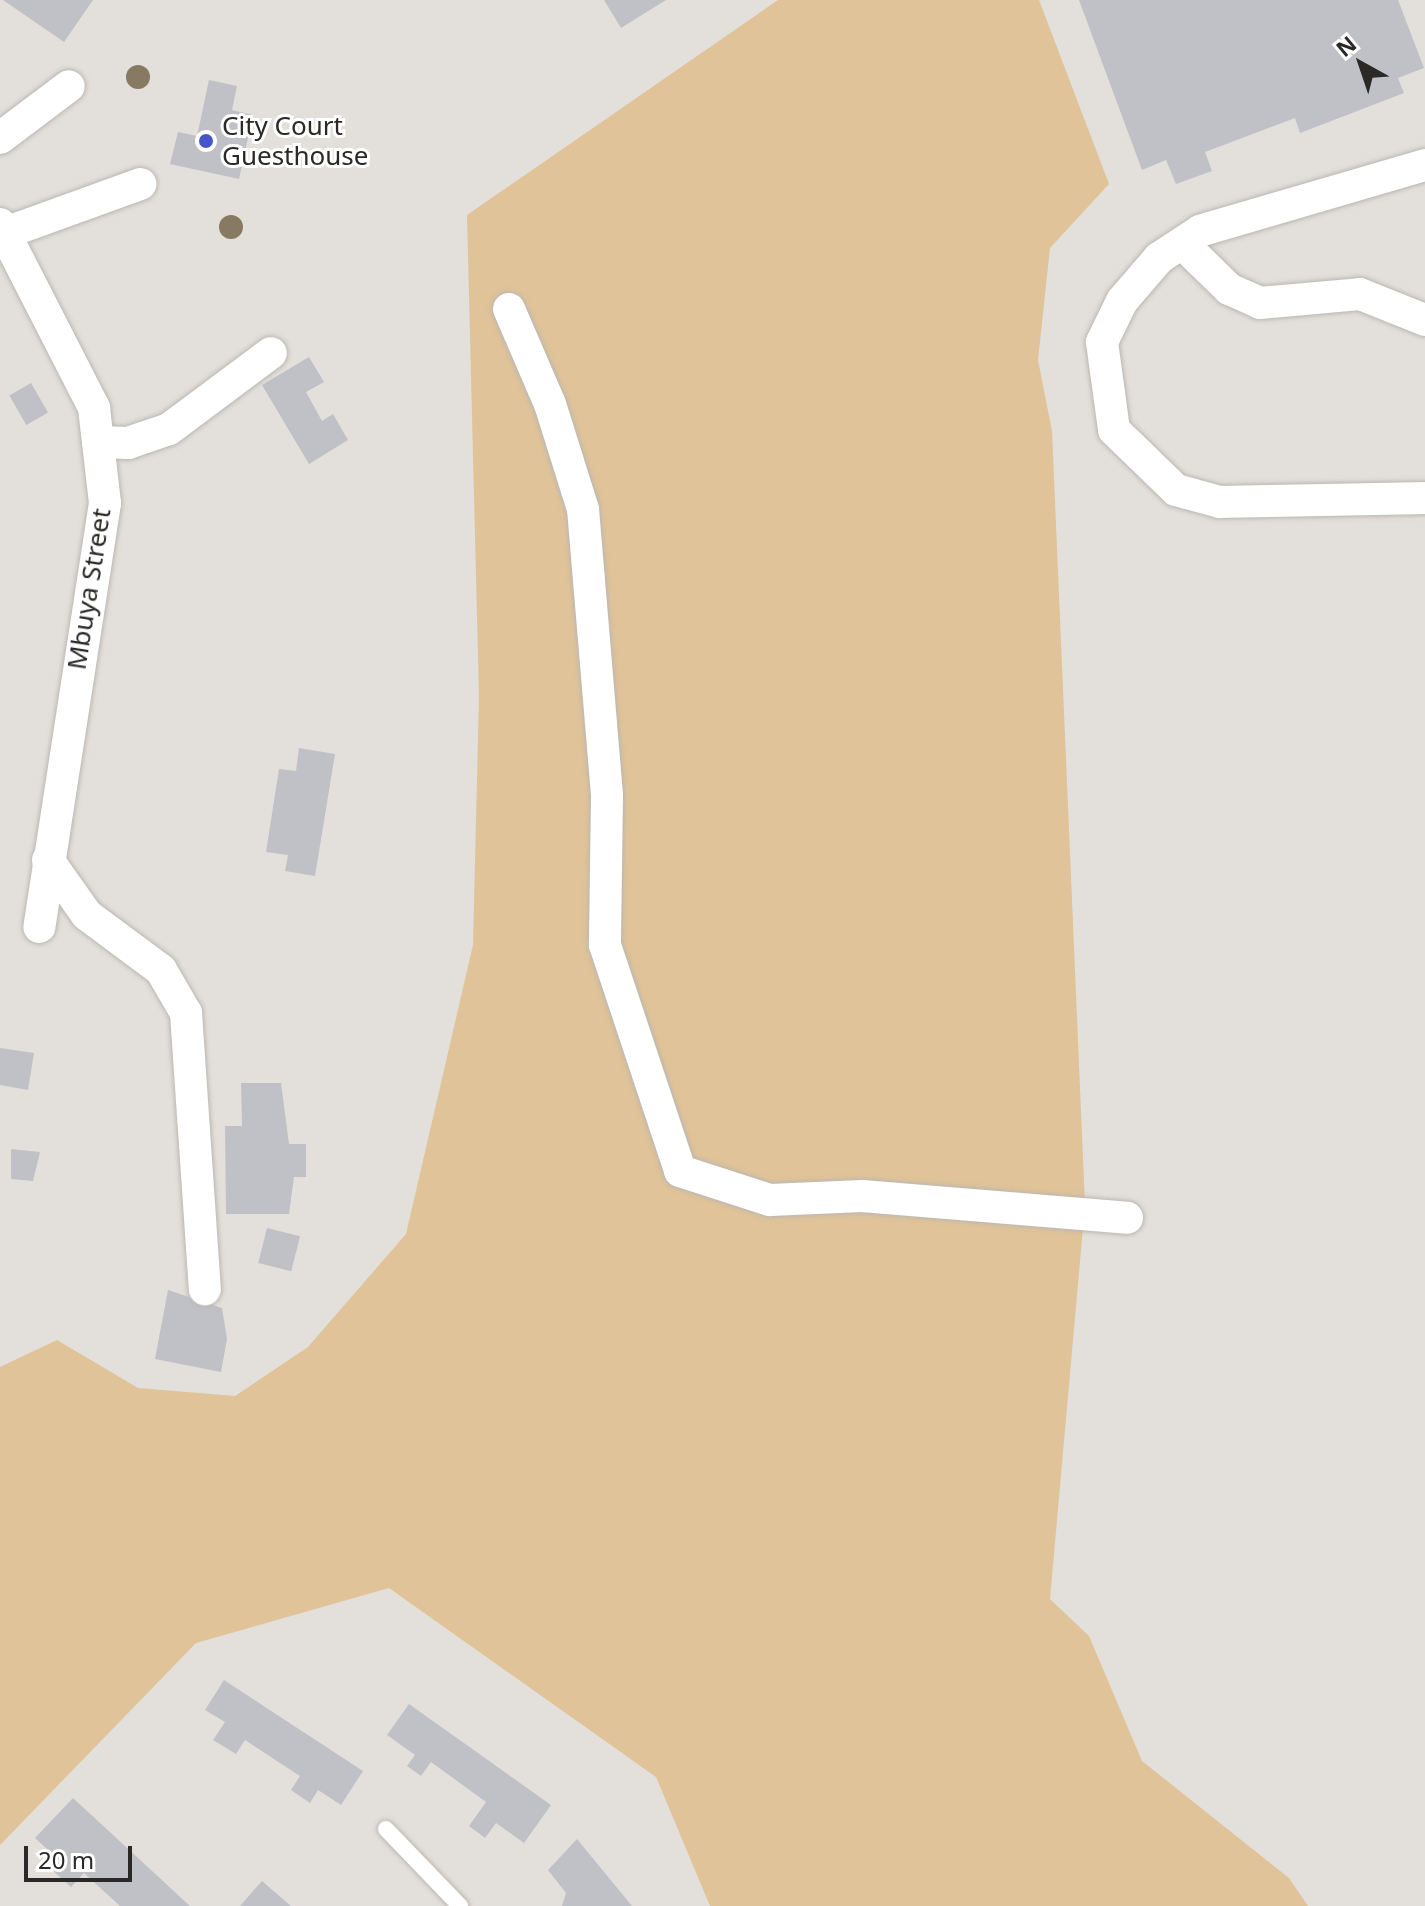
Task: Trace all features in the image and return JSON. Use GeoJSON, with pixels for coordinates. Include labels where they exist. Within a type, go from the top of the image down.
{"type":"FeatureCollection","features":[{"type":"Feature","properties":{"kind":"street"},"geometry":{"type":"LineString","coordinates":[[0,138],[69,86]]}},
{"type":"Feature","properties":{"kind":"street"},"geometry":{"type":"LineString","coordinates":[[1425,165],[1200,231],[1182,243],[1122,301],[1102,342],[1114,430],[1137,460],[1176,490],[1220,502],[1425,498]]}},
{"type":"Feature","properties":{"kind":"street"},"geometry":{"type":"LineString","coordinates":[[2,229],[140,184]]}},
{"type":"Feature","properties":{"kind":"street","name":"Mbuya Street"},"geometry":{"type":"LineString","coordinates":[[2,229],[94,408],[105,503],[39,927]]}},
{"type":"Feature","properties":{"kind":"street"},"geometry":{"type":"LineString","coordinates":[[1182,243],[1229,289],[1260,303],[1360,294],[1425,320]]}},
{"type":"Feature","properties":{"kind":"street"},"geometry":{"type":"LineString","coordinates":[[509,309],[550,404],[583,509],[607,796],[605,945],[680,1171],[770,1200],[862,1196],[1127,1218]]}},
{"type":"Feature","properties":{"kind":"street"},"geometry":{"type":"LineString","coordinates":[[98,442],[128,443],[169,429],[271,353]]}},
{"type":"Feature","properties":{"kind":"street"},"geometry":{"type":"LineString","coordinates":[[48,860],[87,915],[161,970],[186,1013],[205,1289]]}},
{"type":"Feature","properties":{"kind":"lane"},"geometry":{"type":"LineString","coordinates":[[386,1829],[460,1906]]}},
{"type":"Feature","properties":{"kind":"shaded area"},"geometry":{"type":"Polygon","coordinates":[[[778,0],[1039,0],[1109,184],[1050,248],[1038,360],[1052,431],[1085,1205],[1050,1599],[1089,1636],[1142,1761],[1289,1878],[1308,1906],[710,1906],[656,1777],[389,1588],[196,1643],[0,1845],[0,1367],[57,1340],[138,1388],[235,1396],[308,1347],[406,1234],[473,945],[479,696],[467,215],[778,0]]]}},
{"type":"Feature","properties":{"kind":"building"},"geometry":{"type":"Polygon","coordinates":[[[3,0],[93,0],[64,42],[3,0]]]}},
{"type":"Feature","properties":{"kind":"building"},"geometry":{"type":"Polygon","coordinates":[[[604,0],[666,0],[621,28],[604,0]]]}},
{"type":"Feature","properties":{"kind":"building"},"geometry":{"type":"Polygon","coordinates":[[[1079,0],[1398,0],[1424,68],[1398,78],[1404,93],[1300,133],[1295,118],[1205,152],[1212,171],[1176,184],[1166,160],[1142,170],[1079,0]]]}},
{"type":"Feature","properties":{"kind":"building"},"geometry":{"type":"Polygon","coordinates":[[[209,80],[237,86],[232,110],[253,115],[239,179],[170,164],[178,132],[197,136],[209,80]]]}},
{"type":"Feature","properties":{"kind":"building"},"geometry":{"type":"Polygon","coordinates":[[[309,357],[324,382],[306,392],[322,421],[333,414],[348,440],[309,464],[262,385],[309,357]]]}},
{"type":"Feature","properties":{"kind":"building"},"geometry":{"type":"Polygon","coordinates":[[[31,383],[48,412],[26,425],[9,396],[31,383]]]}},
{"type":"Feature","properties":{"kind":"building"},"geometry":{"type":"Polygon","coordinates":[[[299,748],[335,754],[315,876],[285,871],[288,855],[266,852],[279,769],[296,771],[299,748]]]}},
{"type":"Feature","properties":{"kind":"building"},"geometry":{"type":"Polygon","coordinates":[[[0,1048],[34,1053],[28,1090],[0,1085],[0,1048]]]}},
{"type":"Feature","properties":{"kind":"building"},"geometry":{"type":"Polygon","coordinates":[[[241,1083],[281,1083],[289,1144],[306,1144],[306,1177],[294,1177],[289,1214],[226,1214],[225,1126],[242,1126],[241,1083]]]}},
{"type":"Feature","properties":{"kind":"building"},"geometry":{"type":"Polygon","coordinates":[[[11,1149],[40,1152],[33,1181],[11,1179],[11,1149]]]}},
{"type":"Feature","properties":{"kind":"building"},"geometry":{"type":"Polygon","coordinates":[[[267,1228],[300,1236],[291,1271],[258,1263],[267,1228]]]}},
{"type":"Feature","properties":{"kind":"building"},"geometry":{"type":"Polygon","coordinates":[[[168,1290],[222,1308],[227,1339],[221,1372],[155,1359],[168,1290]]]}},
{"type":"Feature","properties":{"kind":"building"},"geometry":{"type":"Polygon","coordinates":[[[224,1680],[363,1771],[341,1805],[318,1790],[310,1803],[291,1790],[300,1776],[245,1740],[236,1754],[213,1740],[225,1722],[205,1710],[224,1680]]]}},
{"type":"Feature","properties":{"kind":"building"},"geometry":{"type":"Polygon","coordinates":[[[409,1704],[551,1805],[524,1843],[496,1823],[485,1838],[469,1826],[486,1802],[431,1762],[421,1776],[407,1766],[415,1755],[387,1735],[409,1704]]]}},
{"type":"Feature","properties":{"kind":"building"},"geometry":{"type":"Polygon","coordinates":[[[73,1798],[190,1906],[120,1906],[84,1873],[71,1887],[52,1870],[60,1861],[35,1838],[73,1798]]]}},
{"type":"Feature","properties":{"kind":"building"},"geometry":{"type":"Polygon","coordinates":[[[577,1839],[632,1906],[562,1906],[566,1893],[548,1870],[577,1839]]]}},
{"type":"Feature","properties":{"kind":"building"},"geometry":{"type":"Polygon","coordinates":[[[262,1881],[291,1906],[240,1906],[262,1881]]]}},
{"type":"Feature","properties":{"kind":"place","name":"City Court Guesthouse"},"geometry":{"type":"Point","coordinates":[206,141]}}]}
